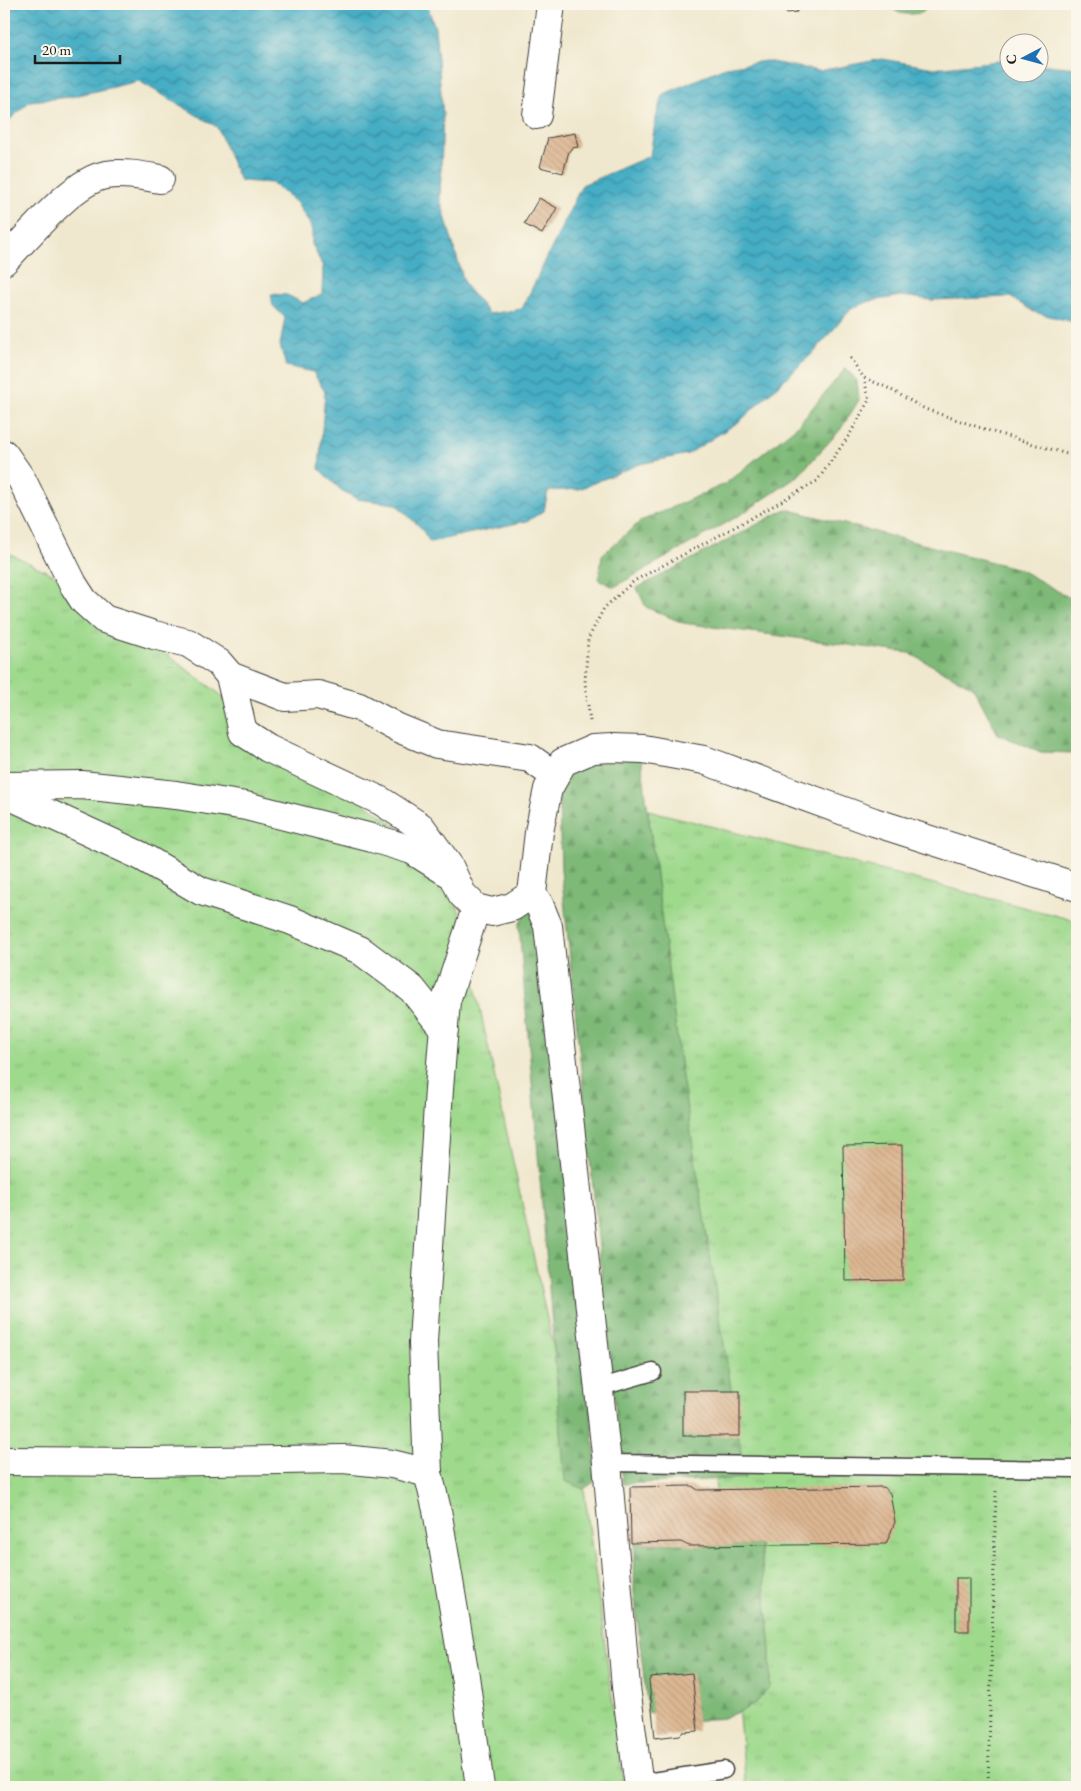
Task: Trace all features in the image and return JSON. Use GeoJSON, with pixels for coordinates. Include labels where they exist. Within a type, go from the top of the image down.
{"type":"FeatureCollection","features":[{"type":"Feature","properties":{"kind":"street"},"geometry":{"type":"LineString","coordinates":[[537,115],[551,4]]}},
{"type":"Feature","properties":{"kind":"street"},"geometry":{"type":"LineString","coordinates":[[4,260],[83,183],[106,175],[135,175],[160,179]]}},
{"type":"Feature","properties":{"kind":"street"},"geometry":{"type":"LineString","coordinates":[[4,454],[22,480],[69,576],[84,601],[104,620],[188,643],[219,663],[230,676],[243,732],[268,748],[381,801],[421,827],[453,875],[462,894],[476,908],[492,912],[512,907],[532,894]]}},
{"type":"Feature","properties":{"kind":"street"},"geometry":{"type":"LineString","coordinates":[[230,676],[286,697],[318,696],[359,707],[398,728],[437,744],[530,758],[555,776]]}},
{"type":"Feature","properties":{"kind":"street"},"geometry":{"type":"LineString","coordinates":[[639,1785],[626,1687],[607,1463],[548,926],[539,904],[532,894],[539,832],[548,789],[563,762],[593,749],[643,749],[704,760],[874,822],[1077,888]]}},
{"type":"Feature","properties":{"kind":"street"},"geometry":{"type":"LineString","coordinates":[[4,786],[82,785],[176,795],[246,806],[412,850],[453,875]]}},
{"type":"Feature","properties":{"kind":"street"},"geometry":{"type":"LineString","coordinates":[[4,793],[141,856],[201,891],[290,920],[360,950],[412,989],[444,1029]]}},
{"type":"Feature","properties":{"kind":"street"},"geometry":{"type":"LineString","coordinates":[[476,908],[446,1001],[422,1342],[428,1473],[437,1510],[465,1676],[480,1787]]}},
{"type":"Feature","properties":{"kind":"street"},"geometry":{"type":"LineString","coordinates":[[4,1460],[143,1462],[343,1459],[392,1464],[428,1473]]}},
{"type":"Feature","properties":{"kind":"lane"},"geometry":{"type":"LineString","coordinates":[[598,1388],[653,1372]]}},
{"type":"Feature","properties":{"kind":"lane"},"geometry":{"type":"LineString","coordinates":[[607,1463],[1077,1469]]}},
{"type":"Feature","properties":{"kind":"lane"},"geometry":{"type":"LineString","coordinates":[[639,1785],[724,1770]]}},
{"type":"Feature","properties":{"kind":"path"},"geometry":{"type":"LineString","coordinates":[[593,749],[585,683],[588,639],[604,608],[634,581],[817,481],[850,434],[869,400],[864,378],[850,358]]}},
{"type":"Feature","properties":{"kind":"path"},"geometry":{"type":"LineString","coordinates":[[864,378],[886,387],[925,409],[1077,457]]}},
{"type":"Feature","properties":{"kind":"path"},"geometry":{"type":"LineString","coordinates":[[988,1787],[997,1468]]}},
{"type":"Feature","properties":{"kind":"green space"},"geometry":{"type":"Polygon","coordinates":[[[890,4],[928,4],[922,13],[908,14],[896,11],[890,4]]]}},
{"type":"Feature","properties":{"kind":"green space"},"geometry":{"type":"Polygon","coordinates":[[[846,368],[857,381],[859,400],[840,430],[797,477],[740,515],[614,587],[599,580],[602,555],[641,521],[725,484],[797,426],[846,368]]]}},
{"type":"Feature","properties":{"kind":"green space"},"geometry":{"type":"Polygon","coordinates":[[[786,509],[1019,569],[1077,602],[1077,753],[1041,752],[998,734],[973,687],[909,653],[683,623],[646,607],[637,588],[786,509]]]}},
{"type":"Feature","properties":{"kind":"green space"},"geometry":{"type":"Polygon","coordinates":[[[4,551],[73,584],[449,866],[584,1489],[624,1787],[4,1787],[4,551]]]}},
{"type":"Feature","properties":{"kind":"green space"},"geometry":{"type":"Polygon","coordinates":[[[641,758],[682,1077],[745,1478],[623,1484],[561,870],[559,799],[563,779],[575,765],[641,758]]]}},
{"type":"Feature","properties":{"kind":"green space"},"geometry":{"type":"Polygon","coordinates":[[[648,810],[1077,921],[1077,1787],[746,1787],[648,810]]]}},
{"type":"Feature","properties":{"kind":"green space"},"geometry":{"type":"Polygon","coordinates":[[[539,911],[596,1463],[594,1482],[584,1489],[565,1481],[519,925],[526,912],[539,911]]]}},
{"type":"Feature","properties":{"kind":"green space"},"geometry":{"type":"Polygon","coordinates":[[[635,1543],[760,1545],[770,1638],[770,1687],[754,1705],[724,1718],[690,1721],[648,1712],[634,1592],[635,1543]]]}},
{"type":"Feature","properties":{"kind":"water"},"geometry":{"type":"Polygon","coordinates":[[[4,4],[427,4],[435,28],[443,115],[440,199],[465,285],[489,314],[522,309],[582,185],[650,156],[655,122],[662,95],[725,67],[766,61],[819,71],[882,59],[934,68],[998,61],[998,82],[1048,82],[1048,65],[1077,68],[1077,323],[1034,312],[1010,297],[931,300],[901,296],[870,301],[851,309],[815,351],[740,421],[688,454],[640,464],[579,489],[548,491],[544,511],[527,521],[430,542],[421,528],[396,504],[357,499],[341,490],[319,469],[325,392],[313,372],[286,366],[280,345],[285,318],[273,306],[271,294],[287,295],[303,303],[322,294],[323,267],[312,244],[312,228],[296,202],[272,183],[240,181],[217,127],[139,81],[70,97],[30,101],[4,125],[4,4]]]}},
{"type":"Feature","properties":{"kind":"building"},"geometry":{"type":"Polygon","coordinates":[[[786,4],[797,4],[797,12],[786,13],[786,4]]]}},
{"type":"Feature","properties":{"kind":"building"},"geometry":{"type":"Polygon","coordinates":[[[575,133],[578,147],[572,148],[569,151],[563,173],[540,167],[548,138],[575,133]]]}},
{"type":"Feature","properties":{"kind":"building"},"geometry":{"type":"Polygon","coordinates":[[[539,198],[557,208],[542,234],[524,224],[539,198]]]}},
{"type":"Feature","properties":{"kind":"building"},"geometry":{"type":"Polygon","coordinates":[[[902,1145],[903,1280],[845,1281],[843,1146],[902,1145]]]}},
{"type":"Feature","properties":{"kind":"building"},"geometry":{"type":"Polygon","coordinates":[[[683,1391],[740,1391],[740,1436],[683,1436],[683,1391]]]}},
{"type":"Feature","properties":{"kind":"building"},"geometry":{"type":"Polygon","coordinates":[[[692,1486],[698,1490],[883,1487],[890,1493],[895,1522],[886,1544],[689,1546],[681,1542],[631,1543],[630,1487],[692,1486]]]}},
{"type":"Feature","properties":{"kind":"building"},"geometry":{"type":"Polygon","coordinates":[[[956,1578],[969,1578],[969,1631],[956,1631],[956,1578]]]}},
{"type":"Feature","properties":{"kind":"building"},"geometry":{"type":"Polygon","coordinates":[[[692,1673],[698,1731],[655,1738],[649,1681],[651,1677],[692,1673]]]}}]}
